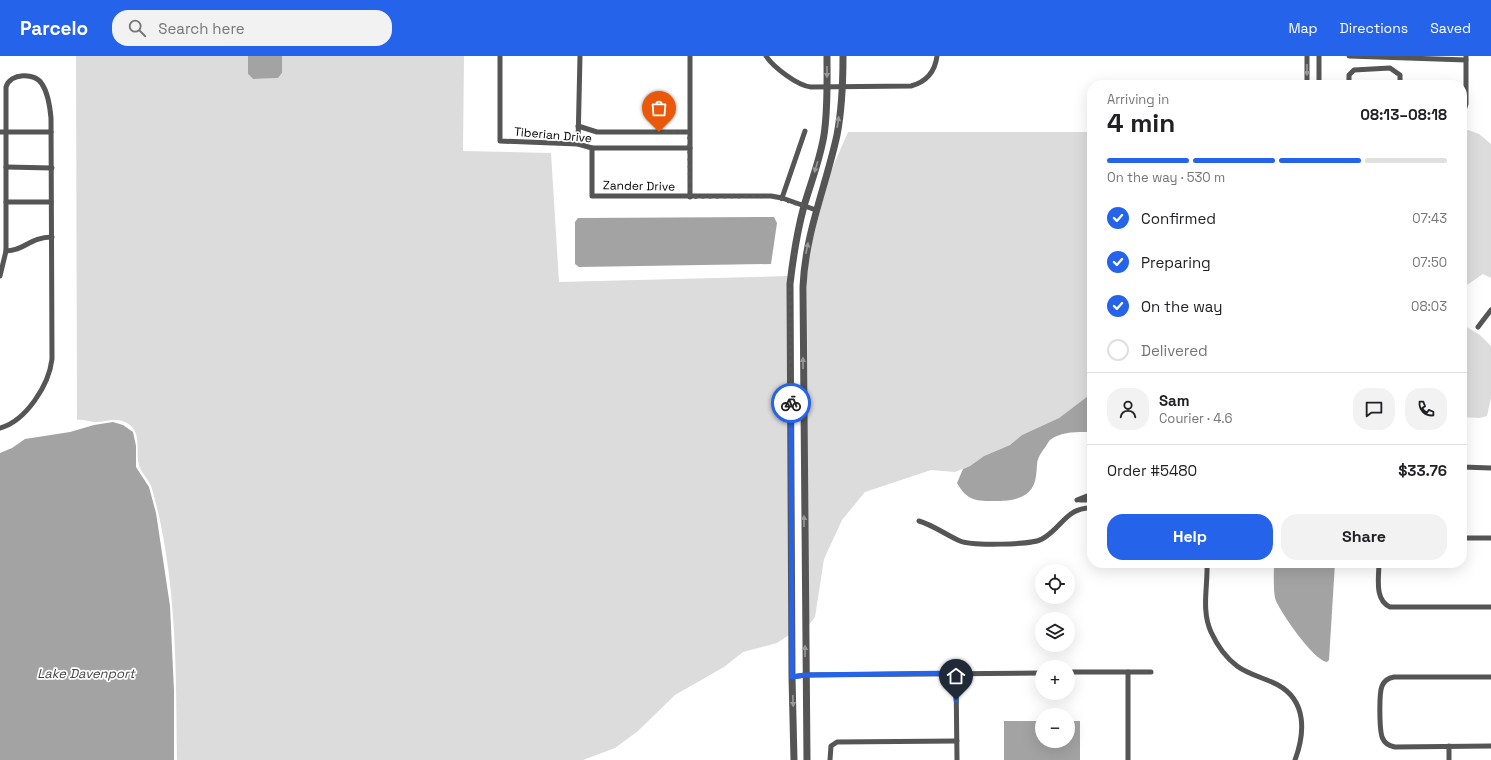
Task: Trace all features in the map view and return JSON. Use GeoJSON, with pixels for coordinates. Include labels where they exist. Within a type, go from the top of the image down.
{"type":"FeatureCollection","features":[{"type":"Feature","properties":{"kind":"street","name":"Tiberian Drive"},"geometry":{"type":"LineString","coordinates":[[500,56],[500,141],[578,144],[592,148],[690,148]]}},
{"type":"Feature","properties":{"kind":"street"},"geometry":{"type":"LineString","coordinates":[[578,144],[580,56]]}},
{"type":"Feature","properties":{"kind":"street"},"geometry":{"type":"LineString","coordinates":[[690,56],[690,197]]}},
{"type":"Feature","properties":{"kind":"street"},"geometry":{"type":"LineString","coordinates":[[766,56],[771,62],[799,84],[807,87],[905,87],[917,85],[932,72],[937,56]]}},
{"type":"Feature","properties":{"kind":"street"},"geometry":{"type":"LineString","coordinates":[[794,760],[792,677],[790,284],[797,235],[804,206],[818,163],[824,136],[827,56]]}},
{"type":"Feature","properties":{"kind":"street"},"geometry":{"type":"LineString","coordinates":[[807,760],[805,675],[804,262],[816,210],[837,135],[843,87],[843,56]]}},
{"type":"Feature","properties":{"kind":"street"},"geometry":{"type":"LineString","coordinates":[[1307,56],[1307,80]]}},
{"type":"Feature","properties":{"kind":"street"},"geometry":{"type":"LineString","coordinates":[[1319,56],[1319,80]]}},
{"type":"Feature","properties":{"kind":"street"},"geometry":{"type":"LineString","coordinates":[[1349,56],[1466,58],[1466,80]]}},
{"type":"Feature","properties":{"kind":"street"},"geometry":{"type":"LineString","coordinates":[[1350,80],[1349,75],[1354,70],[1390,68],[1400,75],[1400,80]]}},
{"type":"Feature","properties":{"kind":"street"},"geometry":{"type":"LineString","coordinates":[[0,276],[6,251],[7,84],[15,78],[26,76],[37,79],[44,88],[50,113],[52,168],[52,354],[50,375],[42,391],[25,411],[11,423],[0,428]]}},
{"type":"Feature","properties":{"kind":"street","name":"Tiberian Drive"},"geometry":{"type":"LineString","coordinates":[[578,126],[597,132],[689,132]]}},
{"type":"Feature","properties":{"kind":"street"},"geometry":{"type":"LineString","coordinates":[[782,198],[805,131]]}},
{"type":"Feature","properties":{"kind":"street"},"geometry":{"type":"LineString","coordinates":[[0,132],[51,132]]}},
{"type":"Feature","properties":{"kind":"street","name":"Zander Drive"},"geometry":{"type":"LineString","coordinates":[[592,148],[592,196],[771,196],[782,198],[816,210]]}},
{"type":"Feature","properties":{"kind":"street"},"geometry":{"type":"LineString","coordinates":[[6,167],[52,168]]}},
{"type":"Feature","properties":{"kind":"street"},"geometry":{"type":"LineString","coordinates":[[6,202],[51,202]]}},
{"type":"Feature","properties":{"kind":"street"},"geometry":{"type":"LineString","coordinates":[[6,251],[18,250],[35,239],[52,237]]}},
{"type":"Feature","properties":{"kind":"street"},"geometry":{"type":"LineString","coordinates":[[1478,327],[1491,310]]}},
{"type":"Feature","properties":{"kind":"street"},"geometry":{"type":"LineString","coordinates":[[1467,466],[1491,468]]}},
{"type":"Feature","properties":{"kind":"street"},"geometry":{"type":"LineString","coordinates":[[1077,500],[1087,496]]}},
{"type":"Feature","properties":{"kind":"street"},"geometry":{"type":"LineString","coordinates":[[1077,500],[1087,500]]}},
{"type":"Feature","properties":{"kind":"street"},"geometry":{"type":"LineString","coordinates":[[1077,500],[1082,507]]}},
{"type":"Feature","properties":{"kind":"street"},"geometry":{"type":"LineString","coordinates":[[919,521],[967,543],[1029,543],[1041,540],[1070,514],[1082,507],[1087,508]]}},
{"type":"Feature","properties":{"kind":"street"},"geometry":{"type":"LineString","coordinates":[[1467,538],[1491,538]]}},
{"type":"Feature","properties":{"kind":"street"},"geometry":{"type":"LineString","coordinates":[[1207,568],[1205,605],[1207,619],[1211,631],[1219,646],[1226,656],[1238,666],[1278,685],[1296,702],[1302,730],[1301,743],[1295,760]]}},
{"type":"Feature","properties":{"kind":"street"},"geometry":{"type":"LineString","coordinates":[[1379,568],[1380,598],[1390,607],[1491,607]]}},
{"type":"Feature","properties":{"kind":"street"},"geometry":{"type":"LineString","coordinates":[[1075,672],[1151,672]]}},
{"type":"Feature","properties":{"kind":"street"},"geometry":{"type":"LineString","coordinates":[[1128,672],[1128,760]]}},
{"type":"Feature","properties":{"kind":"street"},"geometry":{"type":"LineString","coordinates":[[956,673],[957,760]]}},
{"type":"Feature","properties":{"kind":"street"},"geometry":{"type":"LineString","coordinates":[[792,677],[805,675],[1035,673]]}},
{"type":"Feature","properties":{"kind":"street"},"geometry":{"type":"LineString","coordinates":[[1491,677],[1394,677],[1383,683],[1380,692],[1381,733],[1385,742],[1396,747],[1491,746]]}},
{"type":"Feature","properties":{"kind":"street"},"geometry":{"type":"LineString","coordinates":[[830,760],[831,746],[837,742],[957,741]]}},
{"type":"Feature","properties":{"kind":"street"},"geometry":{"type":"LineString","coordinates":[[1449,746],[1449,760]]}},
{"type":"Feature","properties":{"kind":"shaded area"},"geometry":{"type":"Polygon","coordinates":[[[76,56],[248,56],[248,74],[253,79],[278,78],[282,73],[282,56],[464,56],[463,151],[551,153],[559,282],[788,276],[789,635],[777,643],[743,652],[724,667],[675,695],[638,731],[615,748],[583,760],[177,760],[174,623],[171,589],[160,522],[151,486],[139,465],[136,434],[130,425],[117,420],[90,422],[77,420],[76,56]]]}},
{"type":"Feature","properties":{"kind":"shaded area"},"geometry":{"type":"Polygon","coordinates":[[[1467,130],[1479,134],[1491,144],[1491,278],[1483,274],[1467,285],[1467,130]]]}},
{"type":"Feature","properties":{"kind":"shaded area"},"geometry":{"type":"Polygon","coordinates":[[[848,132],[1087,132],[1087,397],[1059,418],[1022,435],[1010,445],[984,456],[970,466],[955,472],[931,470],[865,492],[842,520],[824,559],[815,617],[808,626],[807,262],[829,176],[848,132]]]}},
{"type":"Feature","properties":{"kind":"shaded area"},"geometry":{"type":"Polygon","coordinates":[[[1467,327],[1480,335],[1491,346],[1491,398],[1487,416],[1480,418],[1467,417],[1467,327]]]}},
{"type":"Feature","properties":{"kind":"water"},"geometry":{"type":"Polygon","coordinates":[[[248,56],[282,56],[282,73],[278,78],[253,79],[248,74],[248,56]]]}},
{"type":"Feature","properties":{"kind":"water"},"geometry":{"type":"Polygon","coordinates":[[[774,217],[777,223],[771,264],[579,267],[575,264],[575,222],[578,218],[774,217]]]}},
{"type":"Feature","properties":{"kind":"water"},"geometry":{"type":"Polygon","coordinates":[[[1087,397],[1087,432],[1059,435],[1050,440],[1040,454],[1034,484],[1025,495],[1012,500],[983,501],[966,495],[960,488],[957,483],[963,469],[984,456],[1010,445],[1022,435],[1059,418],[1087,397]]]}},
{"type":"Feature","properties":{"kind":"water","name":"Lake Davenport"},"geometry":{"type":"Polygon","coordinates":[[[113,422],[123,425],[133,432],[136,446],[136,467],[149,487],[156,513],[170,606],[174,691],[174,760],[0,760],[0,453],[12,448],[25,439],[70,432],[94,425],[113,422]]]}},
{"type":"Feature","properties":{"kind":"water"},"geometry":{"type":"Polygon","coordinates":[[[1274,568],[1335,568],[1329,660],[1327,662],[1314,653],[1298,636],[1276,601],[1274,568]]]}},
{"type":"Feature","properties":{"kind":"water"},"geometry":{"type":"Polygon","coordinates":[[[1004,721],[1035,721],[1035,748],[1075,748],[1075,721],[1080,721],[1080,760],[1004,760],[1004,721]]]}},
{"type":"Feature","properties":{"kind":"way so far"},"geometry":{"type":"LineString","coordinates":[[659,132],[689,132],[690,197],[771,196],[782,198],[804,206],[797,235],[790,284],[791,403]]}},
{"type":"Feature","properties":{"kind":"route"},"geometry":{"type":"LineString","coordinates":[[791,403],[792,677],[805,675],[956,673],[956,700]]}}]}
